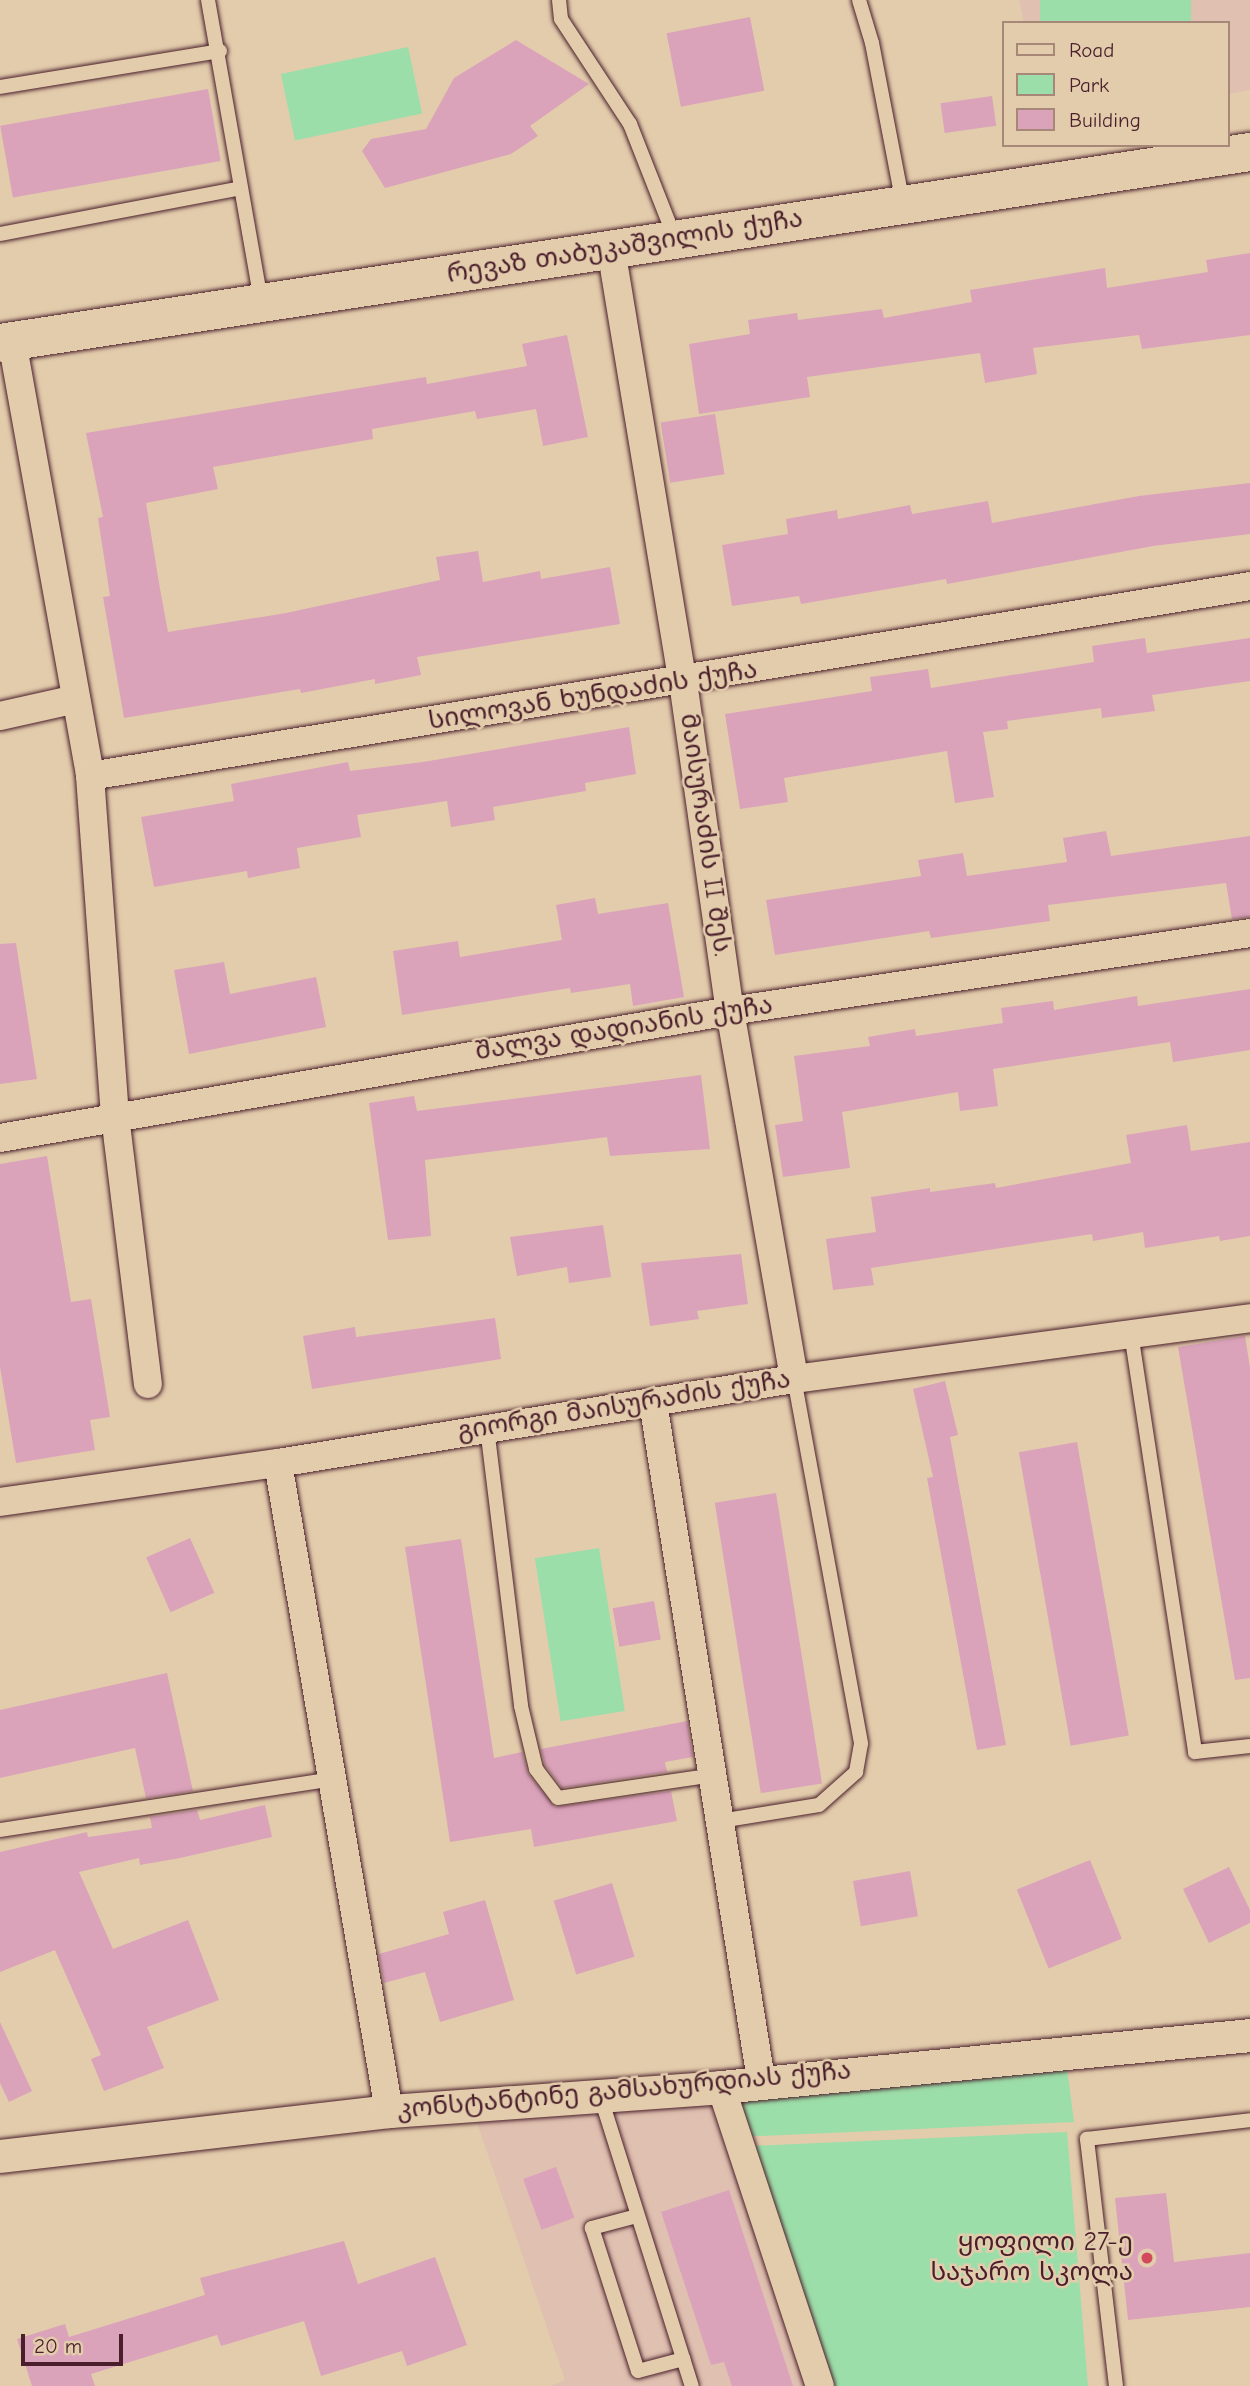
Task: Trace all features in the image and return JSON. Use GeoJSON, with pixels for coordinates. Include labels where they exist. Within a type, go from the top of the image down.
{"type":"FeatureCollection","features":[{"type":"Feature","properties":{"kind":"main road","name":"რევაზ თაბუკაშვილის ქუჩა"},"geometry":{"type":"LineString","coordinates":[[6,342],[1250,152]]}},
{"type":"Feature","properties":{"kind":"street","name":"მაისურაძის II შეს."},"geometry":{"type":"LineString","coordinates":[[611,250],[683,682],[730,1011],[794,1379]]}},
{"type":"Feature","properties":{"kind":"street"},"geometry":{"type":"LineString","coordinates":[[6,342],[90,776],[115,1115],[148,1384]]}},
{"type":"Feature","properties":{"kind":"street","name":"სილოვან ხუნდაძის ქუჩა"},"geometry":{"type":"LineString","coordinates":[[90,776],[683,682],[1250,586]]}},
{"type":"Feature","properties":{"kind":"street"},"geometry":{"type":"LineString","coordinates":[[0,716],[76,699]]}},
{"type":"Feature","properties":{"kind":"street","name":"შალვა დადიანის ქუჩა"},"geometry":{"type":"LineString","coordinates":[[0,1138],[115,1115],[730,1011],[1250,933]]}},
{"type":"Feature","properties":{"kind":"street","name":"გიორგი მაისურაძის ქუჩა"},"geometry":{"type":"LineString","coordinates":[[0,1502],[278,1463],[794,1379],[1250,1318]]}},
{"type":"Feature","properties":{"kind":"street"},"geometry":{"type":"LineString","coordinates":[[653,1402],[761,2080]]}},
{"type":"Feature","properties":{"kind":"street"},"geometry":{"type":"LineString","coordinates":[[278,1463],[389,2111]]}},
{"type":"Feature","properties":{"kind":"street","name":"კონსტანტინე გამსახურდიას ქუჩა"},"geometry":{"type":"LineString","coordinates":[[0,2156],[389,2111],[721,2087],[761,2080],[1250,2035]]}},
{"type":"Feature","properties":{"kind":"street"},"geometry":{"type":"LineString","coordinates":[[721,2087],[820,2386]]}},
{"type":"Feature","properties":{"kind":"lane"},"geometry":{"type":"LineString","coordinates":[[208,0],[220,51],[262,303]]}},
{"type":"Feature","properties":{"kind":"lane"},"geometry":{"type":"LineString","coordinates":[[559,0],[561,19],[630,124],[676,240]]}},
{"type":"Feature","properties":{"kind":"lane"},"geometry":{"type":"LineString","coordinates":[[859,0],[872,43],[903,205]]}},
{"type":"Feature","properties":{"kind":"lane"},"geometry":{"type":"LineString","coordinates":[[0,87],[220,51]]}},
{"type":"Feature","properties":{"kind":"lane"},"geometry":{"type":"LineString","coordinates":[[0,234],[241,188]]}},
{"type":"Feature","properties":{"kind":"lane"},"geometry":{"type":"LineString","coordinates":[[1131,1333],[1195,1752],[1250,1745]]}},
{"type":"Feature","properties":{"kind":"lane"},"geometry":{"type":"LineString","coordinates":[[720,1822],[819,1805],[856,1772],[861,1743],[794,1379]]}},
{"type":"Feature","properties":{"kind":"lane"},"geometry":{"type":"LineString","coordinates":[[487,1428],[521,1706],[536,1769],[558,1798],[713,1775]]}},
{"type":"Feature","properties":{"kind":"lane"},"geometry":{"type":"LineString","coordinates":[[0,1830],[332,1780]]}},
{"type":"Feature","properties":{"kind":"lane"},"geometry":{"type":"LineString","coordinates":[[600,2095],[692,2386]]}},
{"type":"Feature","properties":{"kind":"lane"},"geometry":{"type":"LineString","coordinates":[[1116,2386],[1087,2139],[1250,2120]]}},
{"type":"Feature","properties":{"kind":"lane"},"geometry":{"type":"LineString","coordinates":[[637,2216],[592,2228],[600,2254],[638,2371],[683,2359]]}},
{"type":"Feature","properties":{"kind":"shaded area"},"geometry":{"type":"Polygon","coordinates":[[[1019,0],[1250,0],[1250,90],[1229,94],[1229,21],[1024,21],[1019,0]]]}},
{"type":"Feature","properties":{"kind":"shaded area"},"geometry":{"type":"Polygon","coordinates":[[[721,2087],[820,2386],[550,2386],[565,2380],[471,2105],[721,2087]]]}},
{"type":"Feature","properties":{"kind":"green space"},"geometry":{"type":"Polygon","coordinates":[[[1040,0],[1191,0],[1191,21],[1040,21],[1040,0]]]}},
{"type":"Feature","properties":{"kind":"green space"},"geometry":{"type":"Polygon","coordinates":[[[408,47],[422,114],[295,141],[281,74],[408,47]]]}},
{"type":"Feature","properties":{"kind":"green space"},"geometry":{"type":"Polygon","coordinates":[[[599,1548],[625,1711],[561,1721],[535,1558],[599,1548]]]}},
{"type":"Feature","properties":{"kind":"green space"},"geometry":{"type":"Polygon","coordinates":[[[1065,2052],[1074,2122],[738,2137],[721,2087],[1065,2052]]]}},
{"type":"Feature","properties":{"kind":"green space"},"geometry":{"type":"Polygon","coordinates":[[[1067,2132],[1088,2386],[827,2386],[748,2146],[1067,2132]]]}},
{"type":"Feature","properties":{"kind":"building"},"geometry":{"type":"Polygon","coordinates":[[[750,17],[764,91],[681,107],[667,33],[750,17]]]}},
{"type":"Feature","properties":{"kind":"building"},"geometry":{"type":"Polygon","coordinates":[[[516,40],[589,84],[530,126],[538,136],[511,154],[385,188],[362,151],[371,139],[426,129],[454,78],[516,40]]]}},
{"type":"Feature","properties":{"kind":"building"},"geometry":{"type":"Polygon","coordinates":[[[208,89],[221,161],[13,198],[0,126],[208,89]]]}},
{"type":"Feature","properties":{"kind":"building"},"geometry":{"type":"Polygon","coordinates":[[[992,96],[996,126],[945,133],[941,103],[992,96]]]}},
{"type":"Feature","properties":{"kind":"building"},"geometry":{"type":"Polygon","coordinates":[[[1250,253],[1250,335],[1142,349],[1139,335],[1033,348],[1037,374],[985,383],[980,353],[807,377],[810,397],[699,414],[689,344],[750,334],[748,320],[797,313],[798,320],[882,309],[884,318],[972,302],[970,290],[1105,268],[1107,288],[1208,272],[1206,260],[1250,253]]]}},
{"type":"Feature","properties":{"kind":"building"},"geometry":{"type":"Polygon","coordinates":[[[567,335],[588,437],[543,446],[536,409],[477,419],[475,411],[372,429],[373,439],[213,467],[218,489],[146,503],[160,589],[168,632],[286,613],[440,580],[436,557],[478,551],[483,582],[540,571],[541,579],[610,567],[620,624],[417,657],[421,675],[375,684],[375,679],[301,693],[300,689],[124,718],[103,597],[110,596],[98,518],[103,517],[86,433],[426,377],[427,384],[527,366],[522,344],[567,335]]]}},
{"type":"Feature","properties":{"kind":"building"},"geometry":{"type":"Polygon","coordinates":[[[715,414],[725,474],[670,483],[661,423],[715,414]]]}},
{"type":"Feature","properties":{"kind":"building"},"geometry":{"type":"Polygon","coordinates":[[[1250,483],[1250,534],[1153,546],[947,584],[946,579],[801,604],[799,596],[732,606],[722,545],[788,534],[786,519],[837,510],[838,519],[910,505],[912,514],[988,501],[992,523],[1139,496],[1250,483]]]}},
{"type":"Feature","properties":{"kind":"building"},"geometry":{"type":"Polygon","coordinates":[[[1145,638],[1147,653],[1250,638],[1250,681],[1152,695],[1155,711],[1102,718],[1101,708],[1007,721],[1008,729],[983,732],[994,797],[955,803],[947,751],[784,778],[788,802],[740,809],[725,714],[872,691],[870,677],[928,669],[931,688],[1094,662],[1092,646],[1145,638]]]}},
{"type":"Feature","properties":{"kind":"building"},"geometry":{"type":"Polygon","coordinates":[[[629,727],[636,774],[585,783],[586,791],[493,807],[495,820],[451,827],[447,801],[357,815],[361,837],[297,848],[300,868],[248,878],[247,871],[154,887],[141,817],[234,801],[231,784],[348,762],[350,771],[423,762],[629,727]]]}},
{"type":"Feature","properties":{"kind":"building"},"geometry":{"type":"Polygon","coordinates":[[[1106,831],[1111,856],[1250,836],[1250,917],[1232,919],[1226,883],[1048,905],[1050,921],[931,938],[929,931],[775,955],[766,900],[921,876],[918,860],[963,853],[967,876],[1067,862],[1063,838],[1106,831]]]}},
{"type":"Feature","properties":{"kind":"building"},"geometry":{"type":"Polygon","coordinates":[[[595,898],[598,914],[668,903],[684,997],[633,1006],[630,984],[571,993],[570,988],[402,1015],[393,951],[458,941],[460,957],[562,940],[556,905],[595,898]]]}},
{"type":"Feature","properties":{"kind":"building"},"geometry":{"type":"Polygon","coordinates":[[[16,943],[37,1079],[0,1084],[0,944],[16,943]]]}},
{"type":"Feature","properties":{"kind":"building"},"geometry":{"type":"Polygon","coordinates":[[[224,962],[230,994],[316,977],[326,1027],[189,1054],[174,970],[224,962]]]}},
{"type":"Feature","properties":{"kind":"building"},"geometry":{"type":"Polygon","coordinates":[[[1250,989],[1250,1050],[1173,1062],[1170,1042],[993,1069],[998,1106],[960,1111],[958,1092],[842,1112],[850,1168],[783,1177],[775,1125],[803,1121],[794,1056],[870,1046],[868,1037],[915,1029],[916,1036],[1003,1023],[1001,1008],[1053,1001],[1054,1010],[1137,996],[1138,1006],[1250,989]]]}},
{"type":"Feature","properties":{"kind":"building"},"geometry":{"type":"Polygon","coordinates":[[[701,1075],[710,1149],[610,1156],[607,1137],[425,1160],[431,1236],[388,1240],[369,1103],[414,1096],[417,1111],[701,1075]]]}},
{"type":"Feature","properties":{"kind":"building"},"geometry":{"type":"Polygon","coordinates":[[[1187,1125],[1191,1151],[1250,1142],[1250,1236],[1220,1241],[1219,1236],[1145,1248],[1143,1232],[1093,1241],[1092,1234],[871,1268],[874,1285],[833,1290],[826,1239],[876,1232],[871,1197],[930,1188],[930,1192],[995,1183],[996,1188],[1131,1163],[1126,1135],[1187,1125]]]}},
{"type":"Feature","properties":{"kind":"building"},"geometry":{"type":"Polygon","coordinates":[[[47,1156],[71,1302],[91,1299],[110,1417],[90,1420],[95,1450],[16,1463],[0,1367],[0,1164],[47,1156]]]}},
{"type":"Feature","properties":{"kind":"building"},"geometry":{"type":"Polygon","coordinates":[[[603,1225],[611,1277],[569,1283],[567,1267],[517,1276],[510,1237],[603,1225]]]}},
{"type":"Feature","properties":{"kind":"building"},"geometry":{"type":"Polygon","coordinates":[[[741,1254],[748,1304],[697,1311],[699,1319],[650,1326],[641,1263],[741,1254]]]}},
{"type":"Feature","properties":{"kind":"building"},"geometry":{"type":"Polygon","coordinates":[[[495,1318],[501,1359],[312,1389],[303,1336],[355,1327],[356,1337],[495,1318]]]}},
{"type":"Feature","properties":{"kind":"building"},"geometry":{"type":"Polygon","coordinates":[[[1245,1336],[1250,1368],[1250,1678],[1235,1680],[1178,1347],[1245,1336]]]}},
{"type":"Feature","properties":{"kind":"building"},"geometry":{"type":"Polygon","coordinates":[[[945,1381],[958,1435],[950,1437],[1006,1745],[977,1750],[927,1478],[933,1477],[913,1389],[945,1381]]]}},
{"type":"Feature","properties":{"kind":"building"},"geometry":{"type":"Polygon","coordinates":[[[1077,1442],[1129,1735],[1071,1746],[1019,1452],[1077,1442]]]}},
{"type":"Feature","properties":{"kind":"building"},"geometry":{"type":"Polygon","coordinates":[[[776,1493],[822,1783],[761,1793],[715,1503],[776,1493]]]}},
{"type":"Feature","properties":{"kind":"building"},"geometry":{"type":"Polygon","coordinates":[[[190,1538],[214,1593],[171,1612],[146,1558],[190,1538]]]}},
{"type":"Feature","properties":{"kind":"building"},"geometry":{"type":"Polygon","coordinates":[[[461,1539],[494,1758],[522,1752],[528,1774],[555,1807],[671,1791],[677,1821],[534,1847],[531,1829],[450,1842],[405,1547],[461,1539]]]}},
{"type":"Feature","properties":{"kind":"building"},"geometry":{"type":"Polygon","coordinates":[[[654,1601],[661,1639],[619,1647],[613,1608],[654,1601]]]}},
{"type":"Feature","properties":{"kind":"building"},"geometry":{"type":"Polygon","coordinates":[[[167,1673],[193,1791],[146,1798],[135,1748],[0,1778],[0,1710],[167,1673]]]}},
{"type":"Feature","properties":{"kind":"building"},"geometry":{"type":"Polygon","coordinates":[[[687,1721],[693,1757],[665,1762],[667,1772],[562,1788],[545,1765],[541,1749],[687,1721]]]}},
{"type":"Feature","properties":{"kind":"building"},"geometry":{"type":"Polygon","coordinates":[[[265,1805],[272,1837],[180,1858],[140,1865],[139,1858],[79,1872],[113,1949],[188,1920],[219,2000],[147,2027],[164,2068],[104,2091],[91,2059],[101,2055],[55,1950],[0,1972],[0,1852],[87,1832],[88,1837],[152,1828],[150,1817],[197,1810],[200,1820],[265,1805]]]}},
{"type":"Feature","properties":{"kind":"building"},"geometry":{"type":"Polygon","coordinates":[[[1090,1860],[1122,1939],[1049,1968],[1017,1890],[1090,1860]]]}},
{"type":"Feature","properties":{"kind":"building"},"geometry":{"type":"Polygon","coordinates":[[[1229,1867],[1250,1910],[1250,1923],[1209,1943],[1183,1889],[1229,1867]]]}},
{"type":"Feature","properties":{"kind":"building"},"geometry":{"type":"Polygon","coordinates":[[[910,1871],[918,1916],[861,1926],[853,1881],[910,1871]]]}},
{"type":"Feature","properties":{"kind":"building"},"geometry":{"type":"Polygon","coordinates":[[[612,1883],[635,1957],[576,1974],[554,1901],[612,1883]]]}},
{"type":"Feature","properties":{"kind":"building"},"geometry":{"type":"Polygon","coordinates":[[[485,1900],[514,2000],[440,2022],[425,1972],[384,1983],[379,1954],[449,1934],[443,1912],[485,1900]]]}},
{"type":"Feature","properties":{"kind":"building"},"geometry":{"type":"Polygon","coordinates":[[[0,2022],[32,2091],[9,2102],[0,2083],[0,2022]]]}},
{"type":"Feature","properties":{"kind":"building"},"geometry":{"type":"Polygon","coordinates":[[[556,2167],[574,2218],[542,2230],[523,2179],[556,2167]]]}},
{"type":"Feature","properties":{"kind":"building"},"geometry":{"type":"Polygon","coordinates":[[[729,2190],[793,2386],[732,2386],[724,2362],[711,2365],[661,2212],[729,2190]]]}},
{"type":"Feature","properties":{"kind":"building","name":"ყოფილი 27-ე საჯარო სკოლა"},"geometry":{"type":"Polygon","coordinates":[[[1166,2193],[1174,2262],[1250,2253],[1250,2307],[1128,2320],[1115,2198],[1166,2193]]]}},
{"type":"Feature","properties":{"kind":"building"},"geometry":{"type":"Polygon","coordinates":[[[344,2241],[358,2284],[435,2257],[467,2345],[407,2366],[402,2351],[321,2376],[304,2321],[221,2346],[217,2335],[91,2374],[95,2386],[32,2386],[17,2339],[65,2324],[69,2337],[205,2295],[200,2278],[344,2241]]]}},
{"type":"Feature","properties":{"kind":"place","name":"ყოფილი 27-ე საჯარო სკოლა"},"geometry":{"type":"Point","coordinates":[1147,2258]}}]}
